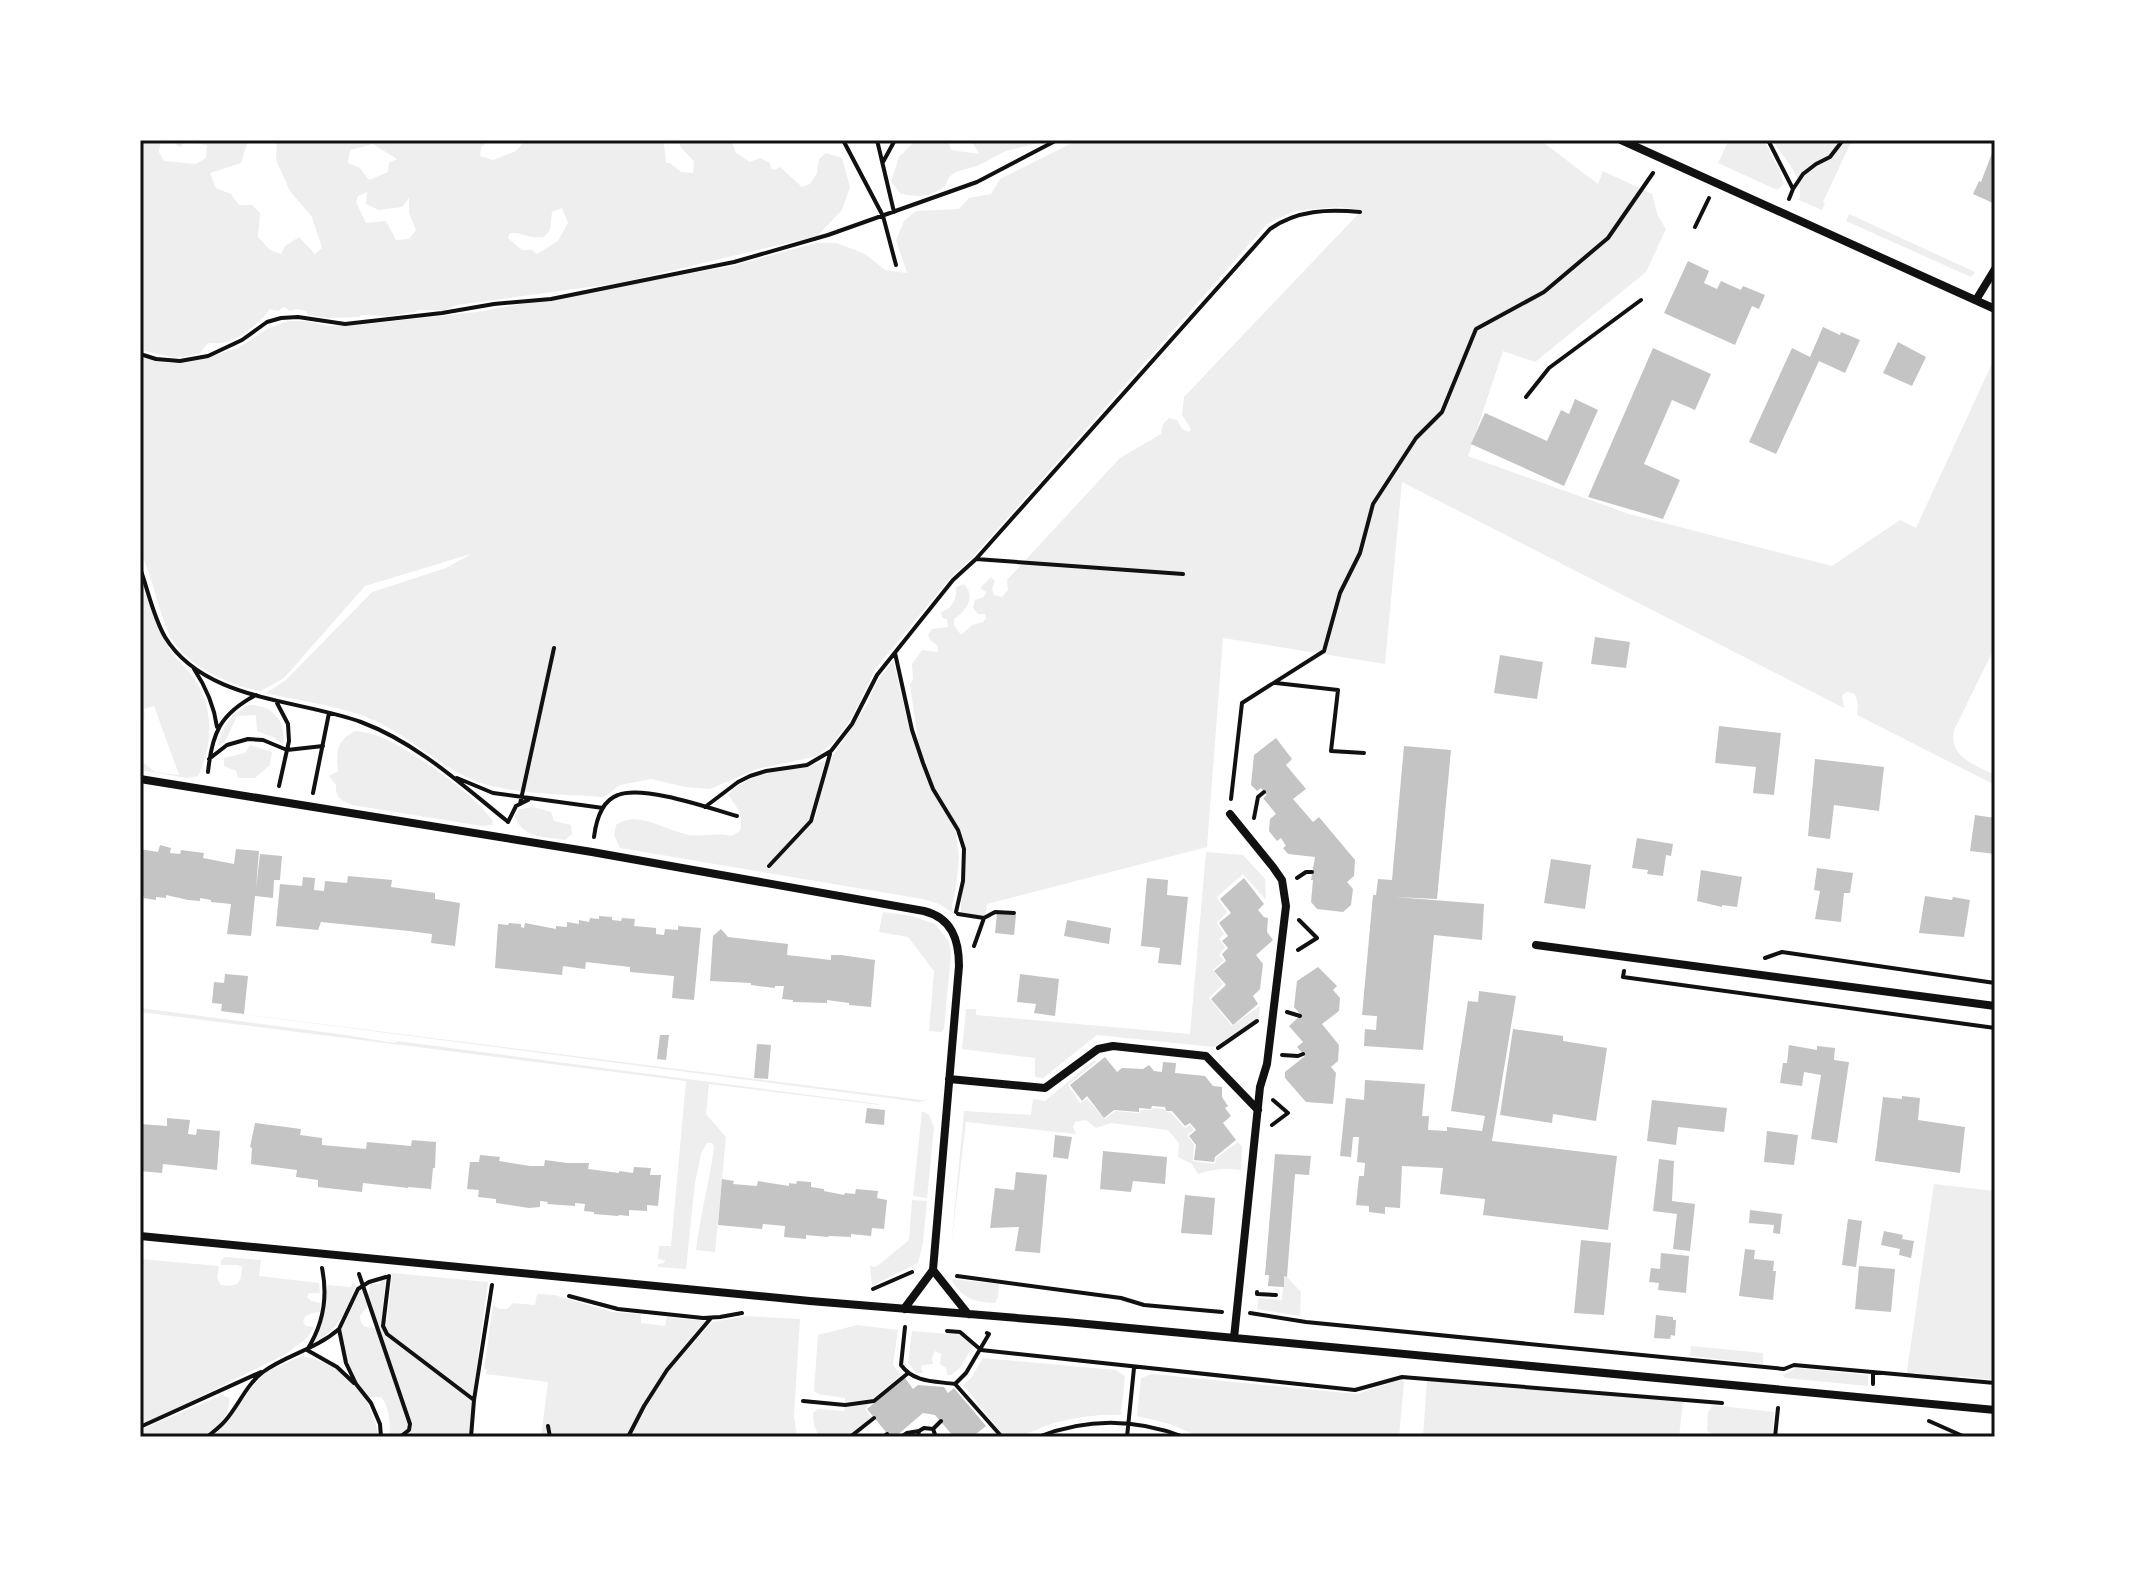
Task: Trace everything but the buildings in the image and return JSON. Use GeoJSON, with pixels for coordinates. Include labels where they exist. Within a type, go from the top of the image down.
{"type":"FeatureCollection","features":[{"type":"Feature","properties":{"kind":"street"},"geometry":{"type":"LineString","coordinates":[[1621,140],[1995,309]]}},
{"type":"Feature","properties":{"kind":"street"},"geometry":{"type":"LineString","coordinates":[[1976,300],[1995,269]]}},
{"type":"Feature","properties":{"kind":"street"},"geometry":{"type":"LineString","coordinates":[[140,779],[592,852],[924,911],[942,918],[953,930],[959,966],[933,1270],[904,1309]]}},
{"type":"Feature","properties":{"kind":"street"},"geometry":{"type":"LineString","coordinates":[[1230,814],[1282,880],[1286,896],[1267,1064],[1260,1087],[1234,1338]]}},
{"type":"Feature","properties":{"kind":"street"},"geometry":{"type":"LineString","coordinates":[[1536,945],[1995,1006]]}},
{"type":"Feature","properties":{"kind":"street"},"geometry":{"type":"LineString","coordinates":[[949,1079],[1045,1088],[1095,1051],[1106,1047],[1206,1056],[1258,1110]]}},
{"type":"Feature","properties":{"kind":"street"},"geometry":{"type":"LineString","coordinates":[[140,1236],[1995,1410]]}},
{"type":"Feature","properties":{"kind":"street"},"geometry":{"type":"LineString","coordinates":[[933,1270],[968,1314]]}},
{"type":"Feature","properties":{"kind":"path"},"geometry":{"type":"LineString","coordinates":[[843,140],[883,216],[896,265]]}},
{"type":"Feature","properties":{"kind":"path"},"geometry":{"type":"LineString","coordinates":[[877,140],[894,212]]}},
{"type":"Feature","properties":{"kind":"path"},"geometry":{"type":"LineString","coordinates":[[883,162],[895,140]]}},
{"type":"Feature","properties":{"kind":"path"},"geometry":{"type":"LineString","coordinates":[[140,354],[180,361],[208,356],[242,340],[267,322],[281,318],[298,317],[345,324],[442,313],[551,299],[734,262],[828,235],[977,182],[1057,140]]}},
{"type":"Feature","properties":{"kind":"path"},"geometry":{"type":"LineString","coordinates":[[1768,140],[1793,189]]}},
{"type":"Feature","properties":{"kind":"path"},"geometry":{"type":"LineString","coordinates":[[1783,212],[1803,174],[1830,157],[1843,140]]}},
{"type":"Feature","properties":{"kind":"path"},"geometry":{"type":"LineString","coordinates":[[1230,814],[1242,703],[1324,651],[1340,593],[1360,553],[1373,504],[1416,438],[1442,412],[1476,329],[1544,292],[1608,238],[1664,158]]}},
{"type":"Feature","properties":{"kind":"path"},"geometry":{"type":"LineString","coordinates":[[1695,227],[1709,198]]}},
{"type":"Feature","properties":{"kind":"path"},"geometry":{"type":"LineString","coordinates":[[705,807],[750,776],[807,765],[831,751],[852,724],[877,675],[953,580],[976,559],[1270,229],[1300,214],[1360,212]]}},
{"type":"Feature","properties":{"kind":"path"},"geometry":{"type":"LineString","coordinates":[[1526,397],[1549,368],[1641,300]]}},
{"type":"Feature","properties":{"kind":"path"},"geometry":{"type":"LineString","coordinates":[[976,559],[1183,574]]}},
{"type":"Feature","properties":{"kind":"path"},"geometry":{"type":"LineString","coordinates":[[140,568],[165,638],[206,687],[217,731]]}},
{"type":"Feature","properties":{"kind":"path"},"geometry":{"type":"LineString","coordinates":[[520,804],[554,648]]}},
{"type":"Feature","properties":{"kind":"path"},"geometry":{"type":"LineString","coordinates":[[895,653],[912,730],[923,763],[933,789],[958,830],[964,849],[963,881],[953,930]]}},
{"type":"Feature","properties":{"kind":"path"},"geometry":{"type":"LineString","coordinates":[[192,667],[222,683],[256,695],[360,722],[397,738],[448,773],[535,844]]}},
{"type":"Feature","properties":{"kind":"path"},"geometry":{"type":"LineString","coordinates":[[1274,683],[1338,690],[1331,751],[1364,753]]}},
{"type":"Feature","properties":{"kind":"path"},"geometry":{"type":"LineString","coordinates":[[206,790],[210,751],[220,724],[238,705],[256,695]]}},
{"type":"Feature","properties":{"kind":"path"},"geometry":{"type":"LineString","coordinates":[[275,801],[289,741],[288,724],[276,701]]}},
{"type":"Feature","properties":{"kind":"path"},"geometry":{"type":"LineString","coordinates":[[310,807],[329,713]]}},
{"type":"Feature","properties":{"kind":"path"},"geometry":{"type":"LineString","coordinates":[[209,759],[227,745],[248,739],[263,740],[287,750],[323,746]]}},
{"type":"Feature","properties":{"kind":"path"},"geometry":{"type":"LineString","coordinates":[[755,881],[811,821],[831,751]]}},
{"type":"Feature","properties":{"kind":"path"},"geometry":{"type":"LineString","coordinates":[[448,773],[493,793],[603,808]]}},
{"type":"Feature","properties":{"kind":"path"},"geometry":{"type":"LineString","coordinates":[[1250,840],[1258,797],[1264,792]]}},
{"type":"Feature","properties":{"kind":"path"},"geometry":{"type":"LineString","coordinates":[[592,852],[595,827],[603,808],[616,796],[635,793],[661,796],[737,816]]}},
{"type":"Feature","properties":{"kind":"path"},"geometry":{"type":"LineString","coordinates":[[508,822],[511,813],[530,799]]}},
{"type":"Feature","properties":{"kind":"path"},"geometry":{"type":"LineString","coordinates":[[984,918],[995,912],[1014,913]]}},
{"type":"Feature","properties":{"kind":"path"},"geometry":{"type":"LineString","coordinates":[[1760,959],[1782,952],[1995,983]]}},
{"type":"Feature","properties":{"kind":"path"},"geometry":{"type":"LineString","coordinates":[[1624,969],[1623,977],[1995,1028]]}},
{"type":"Feature","properties":{"kind":"path"},"geometry":{"type":"LineString","coordinates":[[1206,1056],[1274,1009]]}},
{"type":"Feature","properties":{"kind":"path"},"geometry":{"type":"LineString","coordinates":[[307,1350],[317,1336],[323,1311],[326,1286],[319,1254]]}},
{"type":"Feature","properties":{"kind":"path"},"geometry":{"type":"LineString","coordinates":[[354,1257],[410,1424],[409,1430],[400,1437]]}},
{"type":"Feature","properties":{"kind":"path"},"geometry":{"type":"LineString","coordinates":[[391,1261],[383,1326],[387,1334],[474,1400]]}},
{"type":"Feature","properties":{"kind":"path"},"geometry":{"type":"LineString","coordinates":[[471,1437],[494,1271]]}},
{"type":"Feature","properties":{"kind":"path"},"geometry":{"type":"LineString","coordinates":[[863,1305],[864,1293],[914,1271]]}},
{"type":"Feature","properties":{"kind":"path"},"geometry":{"type":"LineString","coordinates":[[950,1275],[1121,1298],[1144,1305],[1255,1313],[1306,1322],[1784,1369],[1794,1365],[1995,1383]]}},
{"type":"Feature","properties":{"kind":"path"},"geometry":{"type":"LineString","coordinates":[[140,1427],[329,1338],[339,1329],[358,1289],[377,1279],[389,1277]]}},
{"type":"Feature","properties":{"kind":"path"},"geometry":{"type":"LineString","coordinates":[[560,1293],[618,1309],[711,1318],[743,1312]]}},
{"type":"Feature","properties":{"kind":"path"},"geometry":{"type":"LineString","coordinates":[[628,1437],[667,1370],[711,1318]]}},
{"type":"Feature","properties":{"kind":"path"},"geometry":{"type":"LineString","coordinates":[[905,1327],[901,1365],[908,1374],[955,1384],[1002,1437]]}},
{"type":"Feature","properties":{"kind":"path"},"geometry":{"type":"LineString","coordinates":[[339,1329],[346,1363],[356,1384]]}},
{"type":"Feature","properties":{"kind":"path"},"geometry":{"type":"LineString","coordinates":[[946,1331],[989,1334],[966,1373],[955,1384]]}},
{"type":"Feature","properties":{"kind":"path"},"geometry":{"type":"LineString","coordinates":[[960,1332],[981,1350],[1355,1390],[1402,1377],[1731,1404]]}},
{"type":"Feature","properties":{"kind":"path"},"geometry":{"type":"LineString","coordinates":[[307,1350],[337,1367],[356,1384],[371,1403],[380,1424],[381,1437]]}},
{"type":"Feature","properties":{"kind":"path"},"geometry":{"type":"LineString","coordinates":[[1127,1437],[1134,1367]]}},
{"type":"Feature","properties":{"kind":"path"},"geometry":{"type":"LineString","coordinates":[[207,1437],[227,1419],[252,1381],[267,1369]]}},
{"type":"Feature","properties":{"kind":"path"},"geometry":{"type":"LineString","coordinates":[[1872,1399],[1873,1372]]}},
{"type":"Feature","properties":{"kind":"path"},"geometry":{"type":"LineString","coordinates":[[803,1401],[845,1405],[874,1401],[908,1374]]}},
{"type":"Feature","properties":{"kind":"path"},"geometry":{"type":"LineString","coordinates":[[1775,1437],[1778,1408]]}},
{"type":"Feature","properties":{"kind":"path"},"geometry":{"type":"LineString","coordinates":[[850,1437],[874,1418]]}},
{"type":"Feature","properties":{"kind":"path"},"geometry":{"type":"LineString","coordinates":[[1915,1420],[1930,1422],[1965,1437]]}},
{"type":"Feature","properties":{"kind":"path"},"geometry":{"type":"LineString","coordinates":[[933,1429],[941,1421]]}},
{"type":"Feature","properties":{"kind":"path"},"geometry":{"type":"LineString","coordinates":[[1038,1437],[1059,1429],[1103,1421],[1160,1429],[1184,1437]]}},
{"type":"Feature","properties":{"kind":"path"},"geometry":{"type":"LineString","coordinates":[[548,1426],[550,1437]]}},
{"type":"Feature","properties":{"kind":"path"},"geometry":{"type":"LineString","coordinates":[[901,1437],[907,1433],[919,1434],[924,1428],[933,1429]]}},
{"type":"Feature","properties":{"kind":"path"},"geometry":{"type":"LineString","coordinates":[[933,1429],[936,1437]]}},
{"type":"Feature","properties":{"kind":"shaded area"},"geometry":{"type":"Polygon","coordinates":[[[140,140],[161,140],[159,152],[164,161],[196,164],[206,158],[207,145],[184,141],[181,147],[176,145],[177,140],[248,140],[241,163],[210,173],[216,188],[231,194],[239,205],[252,205],[260,213],[258,237],[270,250],[281,254],[285,246],[299,237],[315,254],[322,248],[312,217],[290,191],[276,160],[277,140],[490,140],[481,147],[480,156],[493,160],[516,151],[525,140],[666,140],[666,163],[681,172],[693,173],[694,161],[677,140],[731,140],[736,153],[750,162],[760,158],[770,163],[771,169],[780,167],[802,187],[810,184],[817,173],[819,159],[826,153],[842,158],[850,187],[842,210],[817,236],[619,283],[387,316],[329,318],[308,315],[306,311],[297,309],[290,311],[284,307],[278,311],[270,309],[242,335],[222,343],[208,343],[199,354],[175,358],[140,350],[140,140]],[[373,144],[350,150],[348,163],[360,168],[369,180],[388,172],[389,163],[397,159],[373,144]],[[367,192],[358,196],[356,202],[366,223],[386,221],[396,240],[409,239],[416,230],[409,213],[409,198],[402,207],[379,210],[366,204],[367,192]],[[562,208],[552,212],[550,230],[544,237],[510,233],[508,238],[522,250],[532,250],[537,254],[558,241],[568,223],[562,208]]]}},
{"type":"Feature","properties":{"kind":"shaded area"},"geometry":{"type":"Polygon","coordinates":[[[916,140],[948,140],[951,150],[979,154],[971,140],[1044,140],[1006,151],[977,166],[958,171],[946,185],[930,194],[901,194],[891,182],[899,157],[916,140]]]}},
{"type":"Feature","properties":{"kind":"shaded area"},"geometry":{"type":"Polygon","coordinates":[[[1078,140],[1540,140],[1598,184],[1603,171],[1652,194],[1658,216],[1666,229],[1646,272],[1535,362],[1503,351],[1468,456],[1629,514],[1832,566],[1900,520],[1916,528],[1995,357],[1995,647],[1954,730],[1953,739],[1955,747],[1965,759],[1995,775],[1995,785],[1857,715],[1855,694],[1847,692],[1842,695],[1844,708],[1402,482],[1385,664],[1223,638],[1207,847],[987,904],[985,917],[961,914],[966,855],[960,833],[952,822],[959,857],[953,913],[923,899],[620,848],[614,835],[616,825],[633,819],[691,835],[731,836],[740,831],[741,820],[728,795],[738,786],[761,775],[825,761],[808,823],[790,839],[811,824],[816,816],[829,762],[893,660],[911,735],[918,739],[910,685],[913,679],[912,664],[922,650],[938,652],[938,646],[928,635],[932,629],[948,627],[947,619],[942,618],[941,612],[953,602],[956,587],[964,584],[970,598],[963,612],[954,619],[954,625],[961,635],[986,618],[985,614],[978,614],[973,608],[975,600],[984,597],[986,592],[980,588],[991,577],[995,581],[992,589],[994,595],[1002,597],[1008,590],[1007,580],[1120,458],[1161,434],[1163,424],[1169,418],[1177,420],[1182,429],[1189,432],[1191,429],[1182,415],[1184,397],[1362,210],[1340,207],[1292,212],[1267,224],[972,558],[951,577],[876,668],[851,719],[834,742],[818,756],[757,769],[710,789],[651,779],[620,785],[604,797],[527,792],[496,787],[467,777],[367,717],[266,693],[286,680],[372,592],[446,568],[471,554],[365,586],[284,678],[261,691],[208,672],[175,645],[140,551],[140,357],[169,363],[202,359],[238,348],[269,328],[288,321],[328,326],[477,312],[732,266],[816,243],[837,243],[865,254],[885,270],[907,273],[896,240],[904,221],[916,211],[959,209],[969,198],[991,194],[1000,179],[1078,140]]]}},
{"type":"Feature","properties":{"kind":"shaded area"},"geometry":{"type":"Polygon","coordinates":[[[1729,140],[1764,140],[1784,184],[1777,190],[1718,163],[1729,140]]]}},
{"type":"Feature","properties":{"kind":"shaded area"},"geometry":{"type":"Polygon","coordinates":[[[1773,140],[1852,140],[1822,210],[1799,200],[1796,176],[1773,140]]]}},
{"type":"Feature","properties":{"kind":"shaded area"},"geometry":{"type":"Polygon","coordinates":[[[1849,214],[1975,272],[1971,277],[1846,221],[1849,214]]]}},
{"type":"Feature","properties":{"kind":"shaded area"},"geometry":{"type":"Polygon","coordinates":[[[140,581],[167,645],[195,680],[207,707],[208,742],[198,776],[187,778],[140,770],[140,760],[155,772],[179,775],[154,706],[144,709],[145,719],[140,722],[140,581]]]}},
{"type":"Feature","properties":{"kind":"shaded area"},"geometry":{"type":"Polygon","coordinates":[[[249,705],[265,708],[276,716],[283,729],[283,745],[257,731],[256,715],[237,716],[225,742],[218,745],[228,721],[249,705]]]}},
{"type":"Feature","properties":{"kind":"shaded area"},"geometry":{"type":"Polygon","coordinates":[[[355,731],[381,737],[428,764],[472,798],[493,821],[492,825],[482,826],[352,805],[342,800],[329,776],[338,771],[337,753],[341,743],[355,731]]]}},
{"type":"Feature","properties":{"kind":"shaded area"},"geometry":{"type":"Polygon","coordinates":[[[250,745],[272,752],[270,765],[255,778],[238,778],[236,771],[224,766],[224,758],[245,753],[250,745]]]}},
{"type":"Feature","properties":{"kind":"shaded area"},"geometry":{"type":"Polygon","coordinates":[[[534,807],[551,812],[554,821],[571,825],[572,834],[565,840],[535,835],[523,829],[514,816],[520,809],[534,807]]]}},
{"type":"Feature","properties":{"kind":"shaded area"},"geometry":{"type":"Polygon","coordinates":[[[1206,852],[1243,855],[1265,879],[1266,900],[1243,874],[1217,897],[1227,912],[1217,923],[1224,934],[1219,939],[1225,947],[1219,955],[1224,960],[1213,970],[1223,984],[1209,998],[1232,1026],[1260,1006],[1259,1018],[1214,1047],[1097,1035],[1043,1078],[1035,1077],[1035,1058],[962,1049],[966,1009],[976,1009],[976,1015],[1190,1034],[1206,852]]]}},
{"type":"Feature","properties":{"kind":"shaded area"},"geometry":{"type":"Polygon","coordinates":[[[883,912],[912,916],[935,924],[949,942],[951,955],[944,1029],[941,1032],[929,1031],[934,971],[908,937],[879,932],[883,912]]]}},
{"type":"Feature","properties":{"kind":"shaded area"},"geometry":{"type":"Polygon","coordinates":[[[140,1001],[922,1100],[930,1099],[919,1102],[140,1001]]]}},
{"type":"Feature","properties":{"kind":"shaded area"},"geometry":{"type":"Polygon","coordinates":[[[140,1008],[879,1105],[709,1084],[706,1114],[726,1137],[715,1252],[696,1250],[714,1146],[707,1143],[701,1154],[695,1183],[686,1269],[658,1267],[665,1260],[658,1259],[659,1246],[671,1246],[686,1081],[140,1012],[140,1008]]]}},
{"type":"Feature","properties":{"kind":"shaded area"},"geometry":{"type":"Polygon","coordinates":[[[1094,1060],[1096,1062],[1068,1085],[1080,1103],[1087,1099],[1105,1119],[1115,1111],[1139,1113],[1153,1108],[1164,1109],[1185,1128],[1190,1125],[1194,1130],[1187,1135],[1194,1145],[1193,1161],[1215,1164],[1216,1158],[1238,1142],[1242,1147],[1241,1170],[1219,1169],[1198,1174],[1192,1164],[1178,1157],[1179,1143],[1168,1130],[1111,1123],[1096,1128],[1086,1120],[1075,1122],[1073,1127],[1076,1134],[966,1122],[951,1247],[964,1111],[1031,1115],[1033,1099],[1045,1101],[1094,1060]]]}},
{"type":"Feature","properties":{"kind":"shaded area"},"geometry":{"type":"Polygon","coordinates":[[[922,1111],[929,1115],[934,1127],[927,1198],[913,1196],[922,1111]]]}},
{"type":"Feature","properties":{"kind":"shaded area"},"geometry":{"type":"Polygon","coordinates":[[[1934,1184],[1995,1191],[1995,1380],[1915,1373],[1906,1378],[1934,1184]]]}},
{"type":"Feature","properties":{"kind":"shaded area"},"geometry":{"type":"Polygon","coordinates":[[[912,1200],[927,1201],[918,1263],[872,1286],[870,1266],[876,1267],[909,1240],[912,1200]]]}},
{"type":"Feature","properties":{"kind":"shaded area"},"geometry":{"type":"Polygon","coordinates":[[[225,1257],[261,1260],[259,1276],[319,1283],[320,1293],[309,1293],[307,1297],[320,1303],[320,1312],[312,1313],[303,1322],[306,1326],[314,1327],[307,1338],[286,1354],[140,1426],[140,1259],[219,1266],[217,1278],[221,1285],[235,1285],[240,1281],[242,1267],[221,1265],[225,1257]]]}},
{"type":"Feature","properties":{"kind":"shaded area"},"geometry":{"type":"Polygon","coordinates":[[[386,1272],[382,1319],[387,1320],[392,1273],[488,1282],[470,1437],[401,1437],[410,1432],[412,1425],[367,1293],[370,1284],[379,1284],[386,1272]]]}},
{"type":"Feature","properties":{"kind":"shaded area"},"geometry":{"type":"Polygon","coordinates":[[[1284,1276],[1301,1292],[1300,1316],[1257,1309],[1258,1298],[1282,1300],[1284,1276]]]}},
{"type":"Feature","properties":{"kind":"shaded area"},"geometry":{"type":"Polygon","coordinates":[[[951,1279],[999,1284],[998,1297],[995,1303],[974,1300],[959,1291],[951,1279]]]}},
{"type":"Feature","properties":{"kind":"shaded area"},"geometry":{"type":"Polygon","coordinates":[[[353,1281],[356,1286],[340,1320],[312,1345],[322,1316],[327,1285],[351,1287],[353,1281]]]}},
{"type":"Feature","properties":{"kind":"shaded area"},"geometry":{"type":"Polygon","coordinates":[[[362,1287],[368,1306],[360,1316],[361,1323],[365,1327],[376,1328],[409,1423],[409,1428],[398,1437],[390,1437],[389,1416],[384,1401],[381,1397],[368,1398],[346,1363],[340,1329],[362,1287]]]}},
{"type":"Feature","properties":{"kind":"shaded area"},"geometry":{"type":"Polygon","coordinates":[[[537,1294],[554,1295],[612,1312],[641,1314],[641,1323],[665,1326],[667,1317],[705,1321],[665,1369],[626,1437],[541,1437],[548,1382],[486,1374],[487,1369],[484,1369],[493,1305],[507,1309],[513,1303],[535,1305],[537,1294]]]}},
{"type":"Feature","properties":{"kind":"shaded area"},"geometry":{"type":"Polygon","coordinates":[[[746,1316],[800,1319],[794,1416],[797,1437],[630,1437],[668,1372],[712,1322],[746,1316]]]}},
{"type":"Feature","properties":{"kind":"shaded area"},"geometry":{"type":"Polygon","coordinates":[[[857,1325],[898,1330],[893,1365],[901,1375],[872,1399],[845,1402],[845,1398],[818,1394],[814,1391],[818,1335],[857,1325]]]}},
{"type":"Feature","properties":{"kind":"shaded area"},"geometry":{"type":"Polygon","coordinates":[[[912,1331],[962,1335],[973,1346],[960,1368],[951,1375],[947,1375],[946,1368],[940,1364],[941,1354],[935,1351],[933,1364],[923,1365],[923,1373],[916,1373],[908,1363],[912,1331]]]}},
{"type":"Feature","properties":{"kind":"shaded area"},"geometry":{"type":"Polygon","coordinates":[[[1691,1346],[1763,1353],[1763,1364],[1690,1356],[1691,1346]]]}},
{"type":"Feature","properties":{"kind":"shaded area"},"geometry":{"type":"Polygon","coordinates":[[[302,1356],[331,1366],[354,1384],[370,1408],[379,1437],[209,1437],[226,1423],[266,1372],[302,1356]]]}},
{"type":"Feature","properties":{"kind":"shaded area"},"geometry":{"type":"Polygon","coordinates":[[[983,1358],[1116,1370],[1125,1376],[1121,1415],[1097,1415],[1051,1424],[1024,1435],[1003,1435],[963,1385],[983,1358]]]}},
{"type":"Feature","properties":{"kind":"shaded area"},"geometry":{"type":"Polygon","coordinates":[[[1796,1368],[1868,1375],[1868,1386],[1785,1378],[1783,1375],[1796,1368]]]}},
{"type":"Feature","properties":{"kind":"shaded area"},"geometry":{"type":"Polygon","coordinates":[[[1152,1374],[1357,1394],[1402,1379],[1399,1437],[1201,1437],[1170,1424],[1137,1416],[1141,1378],[1152,1374]]]}},
{"type":"Feature","properties":{"kind":"shaded area"},"geometry":{"type":"Polygon","coordinates":[[[1439,1378],[1683,1402],[1679,1437],[1423,1437],[1427,1381],[1439,1378]]]}},
{"type":"Feature","properties":{"kind":"shaded area"},"geometry":{"type":"Polygon","coordinates":[[[222,1395],[229,1398],[228,1410],[212,1432],[186,1438],[140,1437],[140,1430],[222,1395]]]}},
{"type":"Feature","properties":{"kind":"shaded area"},"geometry":{"type":"Polygon","coordinates":[[[869,1404],[865,1409],[871,1417],[847,1437],[819,1437],[813,1413],[818,1409],[844,1411],[845,1407],[869,1404]]]}},
{"type":"Feature","properties":{"kind":"shaded area"},"geometry":{"type":"Polygon","coordinates":[[[1713,1405],[1774,1412],[1772,1437],[1721,1437],[1707,1431],[1708,1412],[1713,1405]]]}}]}
